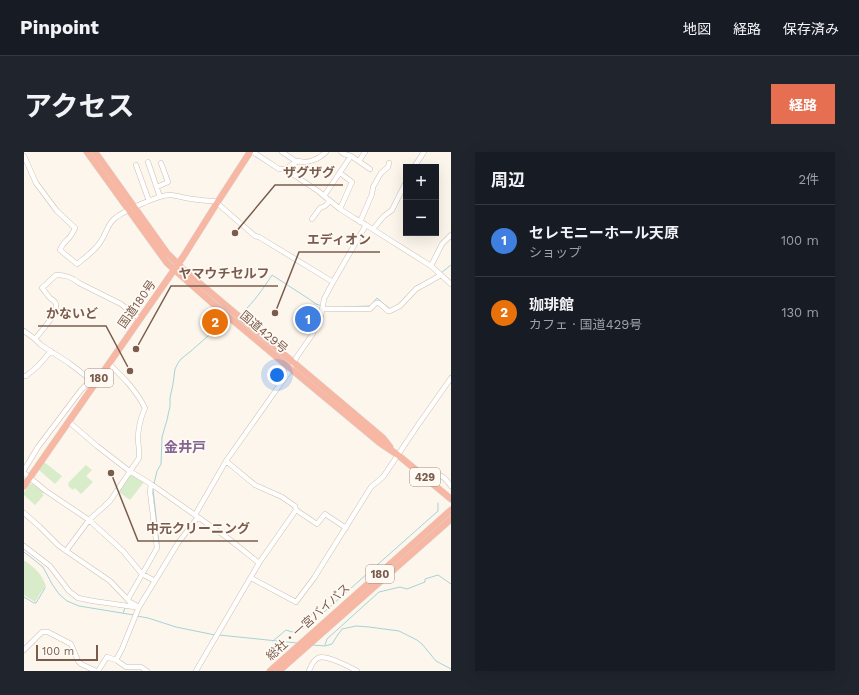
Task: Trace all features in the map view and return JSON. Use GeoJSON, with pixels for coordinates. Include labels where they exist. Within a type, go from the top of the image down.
{"type":"FeatureCollection","features":[{"type":"Feature","properties":{"kind":"highway","name":"国道429号"},"geometry":{"type":"LineString","coordinates":[[88,152],[132,208]]}},
{"type":"Feature","properties":{"kind":"highway","name":"国道429号"},"geometry":{"type":"LineString","coordinates":[[95,152],[167,262],[176,267],[380,443],[398,455],[451,499]]}},
{"type":"Feature","properties":{"kind":"highway","name":"国道180号"},"geometry":{"type":"LineString","coordinates":[[24,486],[176,267],[252,152]]}},
{"type":"Feature","properties":{"kind":"highway","name":"総社・一宮バイパス"},"geometry":{"type":"LineString","coordinates":[[270,671],[451,510]]}},
{"type":"Feature","properties":{"kind":"highway","name":"総社・一宮バイパス"},"geometry":{"type":"LineString","coordinates":[[279,671],[451,519]]}},
{"type":"Feature","properties":{"kind":"street"},"geometry":{"type":"LineString","coordinates":[[252,152],[279,169],[285,169],[297,162]]}},
{"type":"Feature","properties":{"kind":"street"},"geometry":{"type":"LineString","coordinates":[[282,152],[297,162],[304,163],[322,156],[326,152]]}},
{"type":"Feature","properties":{"kind":"street"},"geometry":{"type":"LineString","coordinates":[[341,152],[351,155],[370,169]]}},
{"type":"Feature","properties":{"kind":"street"},"geometry":{"type":"LineString","coordinates":[[359,161],[365,152]]}},
{"type":"Feature","properties":{"kind":"street"},"geometry":{"type":"LineString","coordinates":[[416,164],[424,152]]}},
{"type":"Feature","properties":{"kind":"street"},"geometry":{"type":"LineString","coordinates":[[324,196],[351,155]]}},
{"type":"Feature","properties":{"kind":"street"},"geometry":{"type":"LineString","coordinates":[[24,156],[36,183],[57,211],[75,228],[70,237],[60,247],[60,250],[77,264],[97,247],[113,220],[132,208],[160,197],[170,195],[197,200],[214,201],[255,236],[333,282]]}},
{"type":"Feature","properties":{"kind":"street"},"geometry":{"type":"LineString","coordinates":[[148,162],[160,197]]}},
{"type":"Feature","properties":{"kind":"street"},"geometry":{"type":"LineString","coordinates":[[157,187],[168,182],[161,163]]}},
{"type":"Feature","properties":{"kind":"street"},"geometry":{"type":"LineString","coordinates":[[360,222],[372,194],[373,187],[381,173],[388,167],[389,163]]}},
{"type":"Feature","properties":{"kind":"street"},"geometry":{"type":"LineString","coordinates":[[136,165],[149,201]]}},
{"type":"Feature","properties":{"kind":"street"},"geometry":{"type":"LineString","coordinates":[[285,169],[318,190],[340,209],[430,266],[451,284]]}},
{"type":"Feature","properties":{"kind":"street"},"geometry":{"type":"LineString","coordinates":[[340,173],[352,182],[340,209]]}},
{"type":"Feature","properties":{"kind":"street"},"geometry":{"type":"LineString","coordinates":[[373,229],[384,216],[392,210],[403,188]]}},
{"type":"Feature","properties":{"kind":"street"},"geometry":{"type":"LineString","coordinates":[[312,219],[320,208],[326,206],[330,201]]}},
{"type":"Feature","properties":{"kind":"street"},"geometry":{"type":"LineString","coordinates":[[116,660],[134,621],[138,608],[196,516],[226,461],[312,335],[321,316],[324,299],[366,225]]}},
{"type":"Feature","properties":{"kind":"street"},"geometry":{"type":"LineString","coordinates":[[430,266],[442,244],[451,235]]}},
{"type":"Feature","properties":{"kind":"street"},"geometry":{"type":"LineString","coordinates":[[323,307],[370,309],[376,303],[379,303],[390,311],[400,306],[416,289],[440,274]]}},
{"type":"Feature","properties":{"kind":"street"},"geometry":{"type":"LineString","coordinates":[[35,338],[55,311],[55,302],[42,288],[56,275],[64,275],[74,278],[79,283],[121,304],[140,319]]}},
{"type":"Feature","properties":{"kind":"street"},"geometry":{"type":"LineString","coordinates":[[24,331],[35,338],[41,345],[69,363],[91,380]]}},
{"type":"Feature","properties":{"kind":"street"},"geometry":{"type":"LineString","coordinates":[[24,376],[38,366],[51,351]]}},
{"type":"Feature","properties":{"kind":"street"},"geometry":{"type":"LineString","coordinates":[[66,551],[89,520],[110,502],[139,458],[140,454],[138,437],[145,408],[134,390],[109,364]]}},
{"type":"Feature","properties":{"kind":"street"},"geometry":{"type":"LineString","coordinates":[[98,379],[96,378],[91,380],[76,396],[38,447],[24,471],[46,491],[89,520],[122,551],[143,574],[155,581]]}},
{"type":"Feature","properties":{"kind":"street"},"geometry":{"type":"LineString","coordinates":[[251,578],[296,602],[314,578],[371,487],[383,477],[451,378]]}},
{"type":"Feature","properties":{"kind":"street"},"geometry":{"type":"LineString","coordinates":[[69,422],[130,472],[152,485],[229,539],[259,563]]}},
{"type":"Feature","properties":{"kind":"street"},"geometry":{"type":"LineString","coordinates":[[226,461],[256,485],[282,497],[295,506],[296,510],[318,524],[325,514],[346,528]]}},
{"type":"Feature","properties":{"kind":"street"},"geometry":{"type":"LineString","coordinates":[[431,482],[436,475],[440,475],[451,486]]}},
{"type":"Feature","properties":{"kind":"street"},"geometry":{"type":"LineString","coordinates":[[128,600],[157,546],[150,492],[152,485]]}},
{"type":"Feature","properties":{"kind":"street"},"geometry":{"type":"LineString","coordinates":[[196,671],[259,563],[296,510]]}},
{"type":"Feature","properties":{"kind":"street"},"geometry":{"type":"LineString","coordinates":[[24,513],[59,546],[110,581],[130,602],[138,608]]}},
{"type":"Feature","properties":{"kind":"street"},"geometry":{"type":"LineString","coordinates":[[24,546],[50,566],[69,592],[78,598],[138,608]]}},
{"type":"Feature","properties":{"kind":"street"},"geometry":{"type":"LineString","coordinates":[[24,650],[42,632],[48,632],[71,644],[78,661],[81,664],[97,671],[107,657],[116,660],[126,668],[141,667],[147,671]]}},
{"type":"Feature","properties":{"kind":"street"},"geometry":{"type":"LineString","coordinates":[[309,671],[313,662],[319,657],[335,661],[357,671]]}},
{"type":"Feature","properties":{"kind":"green space"},"geometry":{"type":"Polygon","coordinates":[[[44,462],[62,476],[55,484],[39,470],[44,462]]]}},
{"type":"Feature","properties":{"kind":"green space"},"geometry":{"type":"Polygon","coordinates":[[[86,465],[92,470],[86,476],[93,482],[81,494],[75,488],[73,490],[68,486],[68,483],[86,465]]]}},
{"type":"Feature","properties":{"kind":"green space"},"geometry":{"type":"Polygon","coordinates":[[[131,474],[144,482],[130,500],[119,492],[131,474]]]}},
{"type":"Feature","properties":{"kind":"green space"},"geometry":{"type":"Polygon","coordinates":[[[30,484],[33,484],[44,492],[42,494],[44,495],[35,505],[24,495],[24,492],[30,484]]]}},
{"type":"Feature","properties":{"kind":"green space"},"geometry":{"type":"Polygon","coordinates":[[[24,561],[38,572],[46,586],[35,602],[24,595],[24,561]]]}},
{"type":"Feature","properties":{"kind":"waterway"},"geometry":{"type":"LineString","coordinates":[[441,273],[451,265]]}},
{"type":"Feature","properties":{"kind":"waterway"},"geometry":{"type":"LineString","coordinates":[[242,313],[258,295],[272,275],[316,304],[322,306]]}},
{"type":"Feature","properties":{"kind":"waterway"},"geometry":{"type":"LineString","coordinates":[[415,287],[420,284]]}},
{"type":"Feature","properties":{"kind":"waterway"},"geometry":{"type":"LineString","coordinates":[[372,304],[377,298],[390,309]]}},
{"type":"Feature","properties":{"kind":"waterway"},"geometry":{"type":"LineString","coordinates":[[343,307],[370,306]]}},
{"type":"Feature","properties":{"kind":"waterway"},"geometry":{"type":"LineString","coordinates":[[154,484],[157,471],[161,464],[162,437],[170,406],[175,369],[181,359],[227,321]]}},
{"type":"Feature","properties":{"kind":"waterway"},"geometry":{"type":"LineString","coordinates":[[153,489],[159,544]]}},
{"type":"Feature","properties":{"kind":"waterway"},"geometry":{"type":"LineString","coordinates":[[273,641],[286,630],[292,632],[304,628],[303,625],[311,615],[324,612],[438,511],[438,503]]}},
{"type":"Feature","properties":{"kind":"waterway"},"geometry":{"type":"LineString","coordinates":[[24,552],[43,567],[59,594],[67,601],[79,606],[134,615]]}},
{"type":"Feature","properties":{"kind":"waterway"},"geometry":{"type":"LineString","coordinates":[[325,645],[327,639],[379,592],[400,587],[407,589],[425,582],[425,579],[438,575],[451,584]]}},
{"type":"Feature","properties":{"kind":"waterway"},"geometry":{"type":"LineString","coordinates":[[24,597],[36,603],[45,588]]}},
{"type":"Feature","properties":{"kind":"waterway"},"geometry":{"type":"LineString","coordinates":[[123,613],[125,608]]}},
{"type":"Feature","properties":{"kind":"waterway"},"geometry":{"type":"LineString","coordinates":[[137,616],[176,627],[215,635]]}},
{"type":"Feature","properties":{"kind":"waterway"},"geometry":{"type":"LineString","coordinates":[[312,645],[325,646],[332,644],[342,629],[356,626],[399,631],[417,640],[436,661],[451,669]]}},
{"type":"Feature","properties":{"kind":"waterway"},"geometry":{"type":"LineString","coordinates":[[219,635],[297,643]]}},
{"type":"Feature","properties":{"kind":"place","name":"ザグザグ"},"geometry":{"type":"Point","coordinates":[235,233]}},
{"type":"Feature","properties":{"kind":"place","name":"エディオン"},"geometry":{"type":"Point","coordinates":[275,313]}},
{"type":"Feature","properties":{"kind":"place","name":"セレモニーホール天原"},"geometry":{"type":"Point","coordinates":[308,319]}},
{"type":"Feature","properties":{"kind":"place","name":"珈琲館"},"geometry":{"type":"Point","coordinates":[215,322]}},
{"type":"Feature","properties":{"kind":"place","name":"ヤマウチセルフ"},"geometry":{"type":"Point","coordinates":[136,349]}},
{"type":"Feature","properties":{"kind":"place","name":"かないど"},"geometry":{"type":"Point","coordinates":[130,371]}},
{"type":"Feature","properties":{"kind":"place","name":"中元クリーニング"},"geometry":{"type":"Point","coordinates":[111,473]}},
{"type":"Feature","properties":{"kind":"district","name":"金井戸"},"geometry":{"type":"Point","coordinates":[185,447]}}]}
